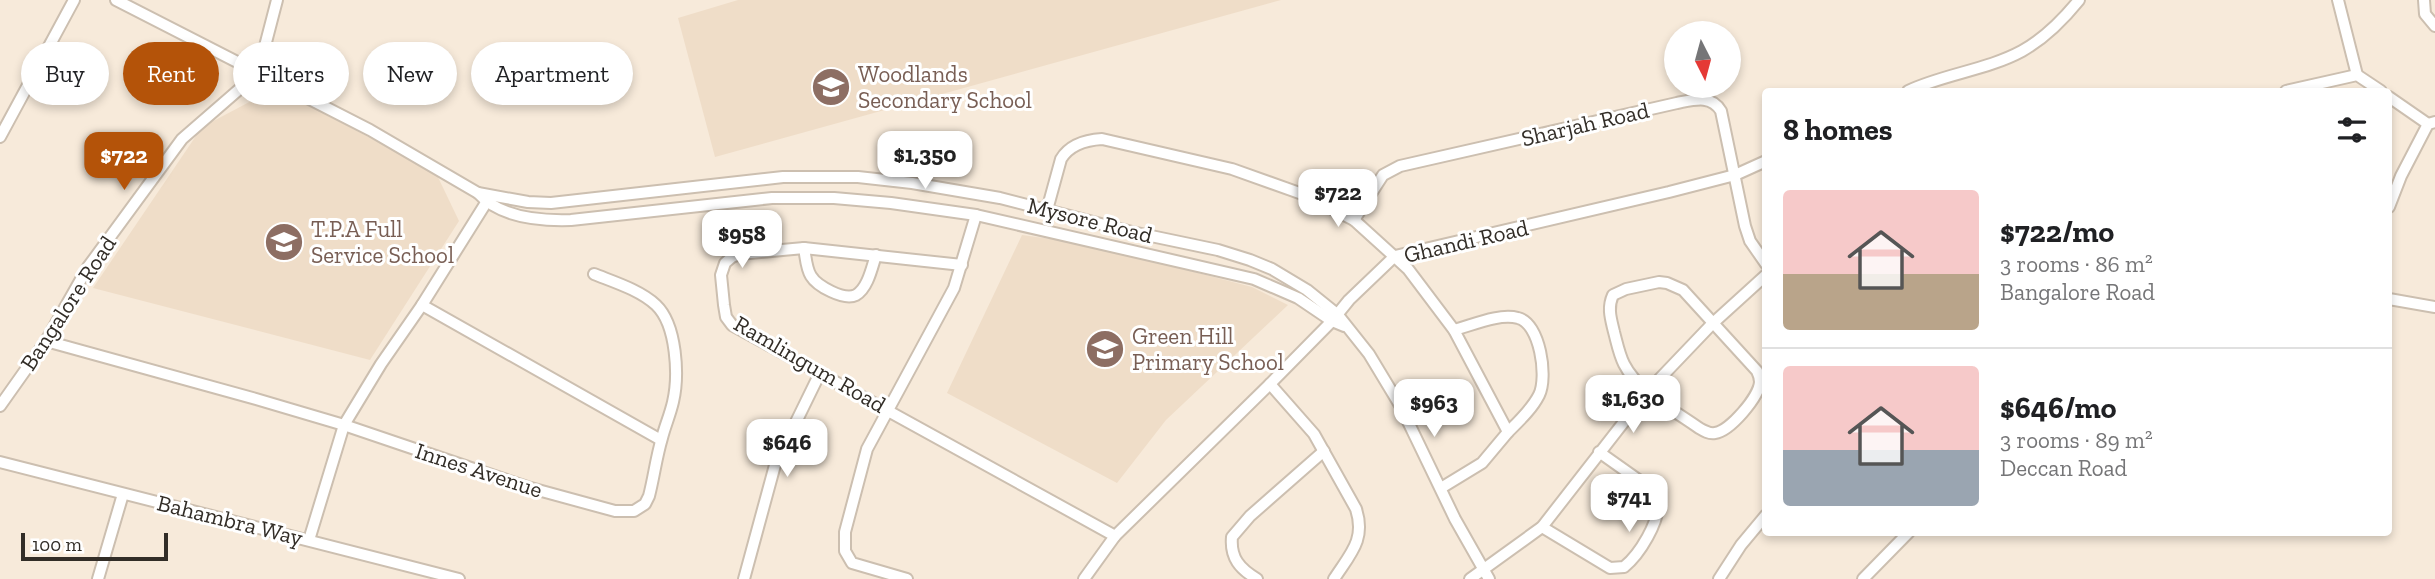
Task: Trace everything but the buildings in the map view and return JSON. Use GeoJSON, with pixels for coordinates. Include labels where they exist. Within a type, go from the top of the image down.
{"type":"FeatureCollection","features":[{"type":"Feature","properties":{"kind":"street"},"geometry":{"type":"LineString","coordinates":[[0,137],[74,0]]}},
{"type":"Feature","properties":{"kind":"street","name":"Mysore Road"},"geometry":{"type":"LineString","coordinates":[[116,0],[233,60]]}},
{"type":"Feature","properties":{"kind":"street"},"geometry":{"type":"LineString","coordinates":[[266,42],[276,0]]}},
{"type":"Feature","properties":{"kind":"street"},"geometry":{"type":"LineString","coordinates":[[1915,88],[2020,52],[2053,29],[2079,0]]}},
{"type":"Feature","properties":{"kind":"street"},"geometry":{"type":"LineString","coordinates":[[2338,0],[2357,75],[2376,88]]}},
{"type":"Feature","properties":{"kind":"street"},"geometry":{"type":"LineString","coordinates":[[2424,0],[2425,14],[2435,26]]}},
{"type":"Feature","properties":{"kind":"street"},"geometry":{"type":"LineString","coordinates":[[2322,87],[2357,75]]}},
{"type":"Feature","properties":{"kind":"street","name":"Bangalore Road"},"geometry":{"type":"LineString","coordinates":[[0,406],[46,341],[88,267],[181,139],[233,94]]}},
{"type":"Feature","properties":{"kind":"street"},"geometry":{"type":"LineString","coordinates":[[2392,99],[2431,123],[2392,200]]}},
{"type":"Feature","properties":{"kind":"street","name":"Sharjah Road"},"geometry":{"type":"LineString","coordinates":[[1354,220],[1383,175],[1400,166],[1692,100],[1712,101],[1721,111],[1750,241],[1762,258]]}},
{"type":"Feature","properties":{"kind":"street","name":"Mysore Road"},"geometry":{"type":"LineString","coordinates":[[321,105],[370,130],[518,215],[544,221],[772,198],[891,202],[976,215],[1254,279],[1335,318]]}},
{"type":"Feature","properties":{"kind":"street"},"geometry":{"type":"LineString","coordinates":[[1047,211],[1065,152],[1070,147],[1102,139],[1232,170],[1306,195],[1354,220],[1395,256],[1424,289],[1454,330],[1508,432]]}},
{"type":"Feature","properties":{"kind":"street","name":"Ghandi Road"},"geometry":{"type":"LineString","coordinates":[[1084,579],[1115,536],[1270,384],[1335,318],[1349,300],[1395,256],[1735,175],[1762,162]]}},
{"type":"Feature","properties":{"kind":"street","name":"Mysore Road"},"geometry":{"type":"LineString","coordinates":[[489,199],[551,203],[783,177],[858,177],[1000,198],[1250,260],[1307,290],[1369,354],[1385,379],[1486,575]]}},
{"type":"Feature","properties":{"kind":"street"},"geometry":{"type":"LineString","coordinates":[[309,540],[344,425],[489,199]]}},
{"type":"Feature","properties":{"kind":"street"},"geometry":{"type":"LineString","coordinates":[[906,579],[852,563],[845,551],[845,532],[860,469],[887,409],[940,314],[962,265],[976,215]]}},
{"type":"Feature","properties":{"kind":"street"},"geometry":{"type":"LineString","coordinates":[[804,248],[809,273],[815,281],[822,287],[850,297],[863,287],[876,255]]}},
{"type":"Feature","properties":{"kind":"street","name":"Ramlingum Road"},"geometry":{"type":"LineString","coordinates":[[962,265],[804,248],[732,257],[722,268],[721,285],[726,317],[732,325],[1115,536]]}},
{"type":"Feature","properties":{"kind":"street","name":"Innes Avenue"},"geometry":{"type":"LineString","coordinates":[[46,341],[256,398],[527,487],[625,512],[634,511],[645,504],[673,400],[675,384],[670,324],[656,304],[641,294],[594,274]]}},
{"type":"Feature","properties":{"kind":"street"},"geometry":{"type":"LineString","coordinates":[[1470,579],[1486,575],[1542,527],[1648,391],[1712,324],[1762,279]]}},
{"type":"Feature","properties":{"kind":"street"},"geometry":{"type":"LineString","coordinates":[[1659,282],[1683,290],[1712,324],[1752,363],[1760,378],[1754,398],[1733,422],[1719,432],[1706,432],[1648,391],[1622,360],[1610,317],[1610,301],[1613,295],[1626,289],[1659,282]]}},
{"type":"Feature","properties":{"kind":"street"},"geometry":{"type":"LineString","coordinates":[[2392,300],[2435,307]]}},
{"type":"Feature","properties":{"kind":"street"},"geometry":{"type":"LineString","coordinates":[[422,305],[661,440]]}},
{"type":"Feature","properties":{"kind":"street"},"geometry":{"type":"LineString","coordinates":[[1441,488],[1482,463],[1536,400],[1543,385],[1533,328],[1527,321],[1514,317],[1454,330]]}},
{"type":"Feature","properties":{"kind":"street"},"geometry":{"type":"LineString","coordinates":[[744,579],[775,465],[819,375]]}},
{"type":"Feature","properties":{"kind":"street"},"geometry":{"type":"LineString","coordinates":[[1270,384],[1301,418],[1324,451],[1360,520],[1360,536],[1356,547],[1335,579]]}},
{"type":"Feature","properties":{"kind":"street"},"geometry":{"type":"LineString","coordinates":[[1257,579],[1246,572],[1233,557],[1232,537],[1250,516],[1324,451]]}},
{"type":"Feature","properties":{"kind":"street"},"geometry":{"type":"LineString","coordinates":[[1542,527],[1610,568],[1624,567],[1636,554],[1657,516],[1658,501],[1647,486],[1600,452]]}},
{"type":"Feature","properties":{"kind":"street","name":"Bahambra Way"},"geometry":{"type":"LineString","coordinates":[[0,462],[309,540],[437,576],[459,579]]}},
{"type":"Feature","properties":{"kind":"street"},"geometry":{"type":"LineString","coordinates":[[98,579],[123,494]]}},
{"type":"Feature","properties":{"kind":"street"},"geometry":{"type":"LineString","coordinates":[[1719,579],[1741,545],[1762,520]]}},
{"type":"Feature","properties":{"kind":"street"},"geometry":{"type":"LineString","coordinates":[[1863,579],[1905,536]]}},
{"type":"Feature","properties":{"kind":"shaded area","name":"Woodlands Secondary School"},"geometry":{"type":"Polygon","coordinates":[[[738,0],[1281,0],[715,157],[678,18],[738,0]]]}},
{"type":"Feature","properties":{"kind":"shaded area","name":"T.P.A Full Service School"},"geometry":{"type":"Polygon","coordinates":[[[244,105],[308,105],[436,173],[459,221],[370,360],[93,288],[202,127],[244,105]]]}},
{"type":"Feature","properties":{"kind":"shaded area","name":"Green Hill Primary School"},"geometry":{"type":"Polygon","coordinates":[[[1022,235],[1087,244],[1252,287],[1288,305],[1166,420],[1117,483],[947,393],[1022,235]]]}},
{"type":"Feature","properties":{"kind":"place","name":"Woodlands Secondary School"},"geometry":{"type":"Point","coordinates":[831,87]}},
{"type":"Feature","properties":{"kind":"place","name":"T.P.A Full Service School"},"geometry":{"type":"Point","coordinates":[284,242]}},
{"type":"Feature","properties":{"kind":"place","name":"Green Hill Primary School"},"geometry":{"type":"Point","coordinates":[1105,349]}}]}
